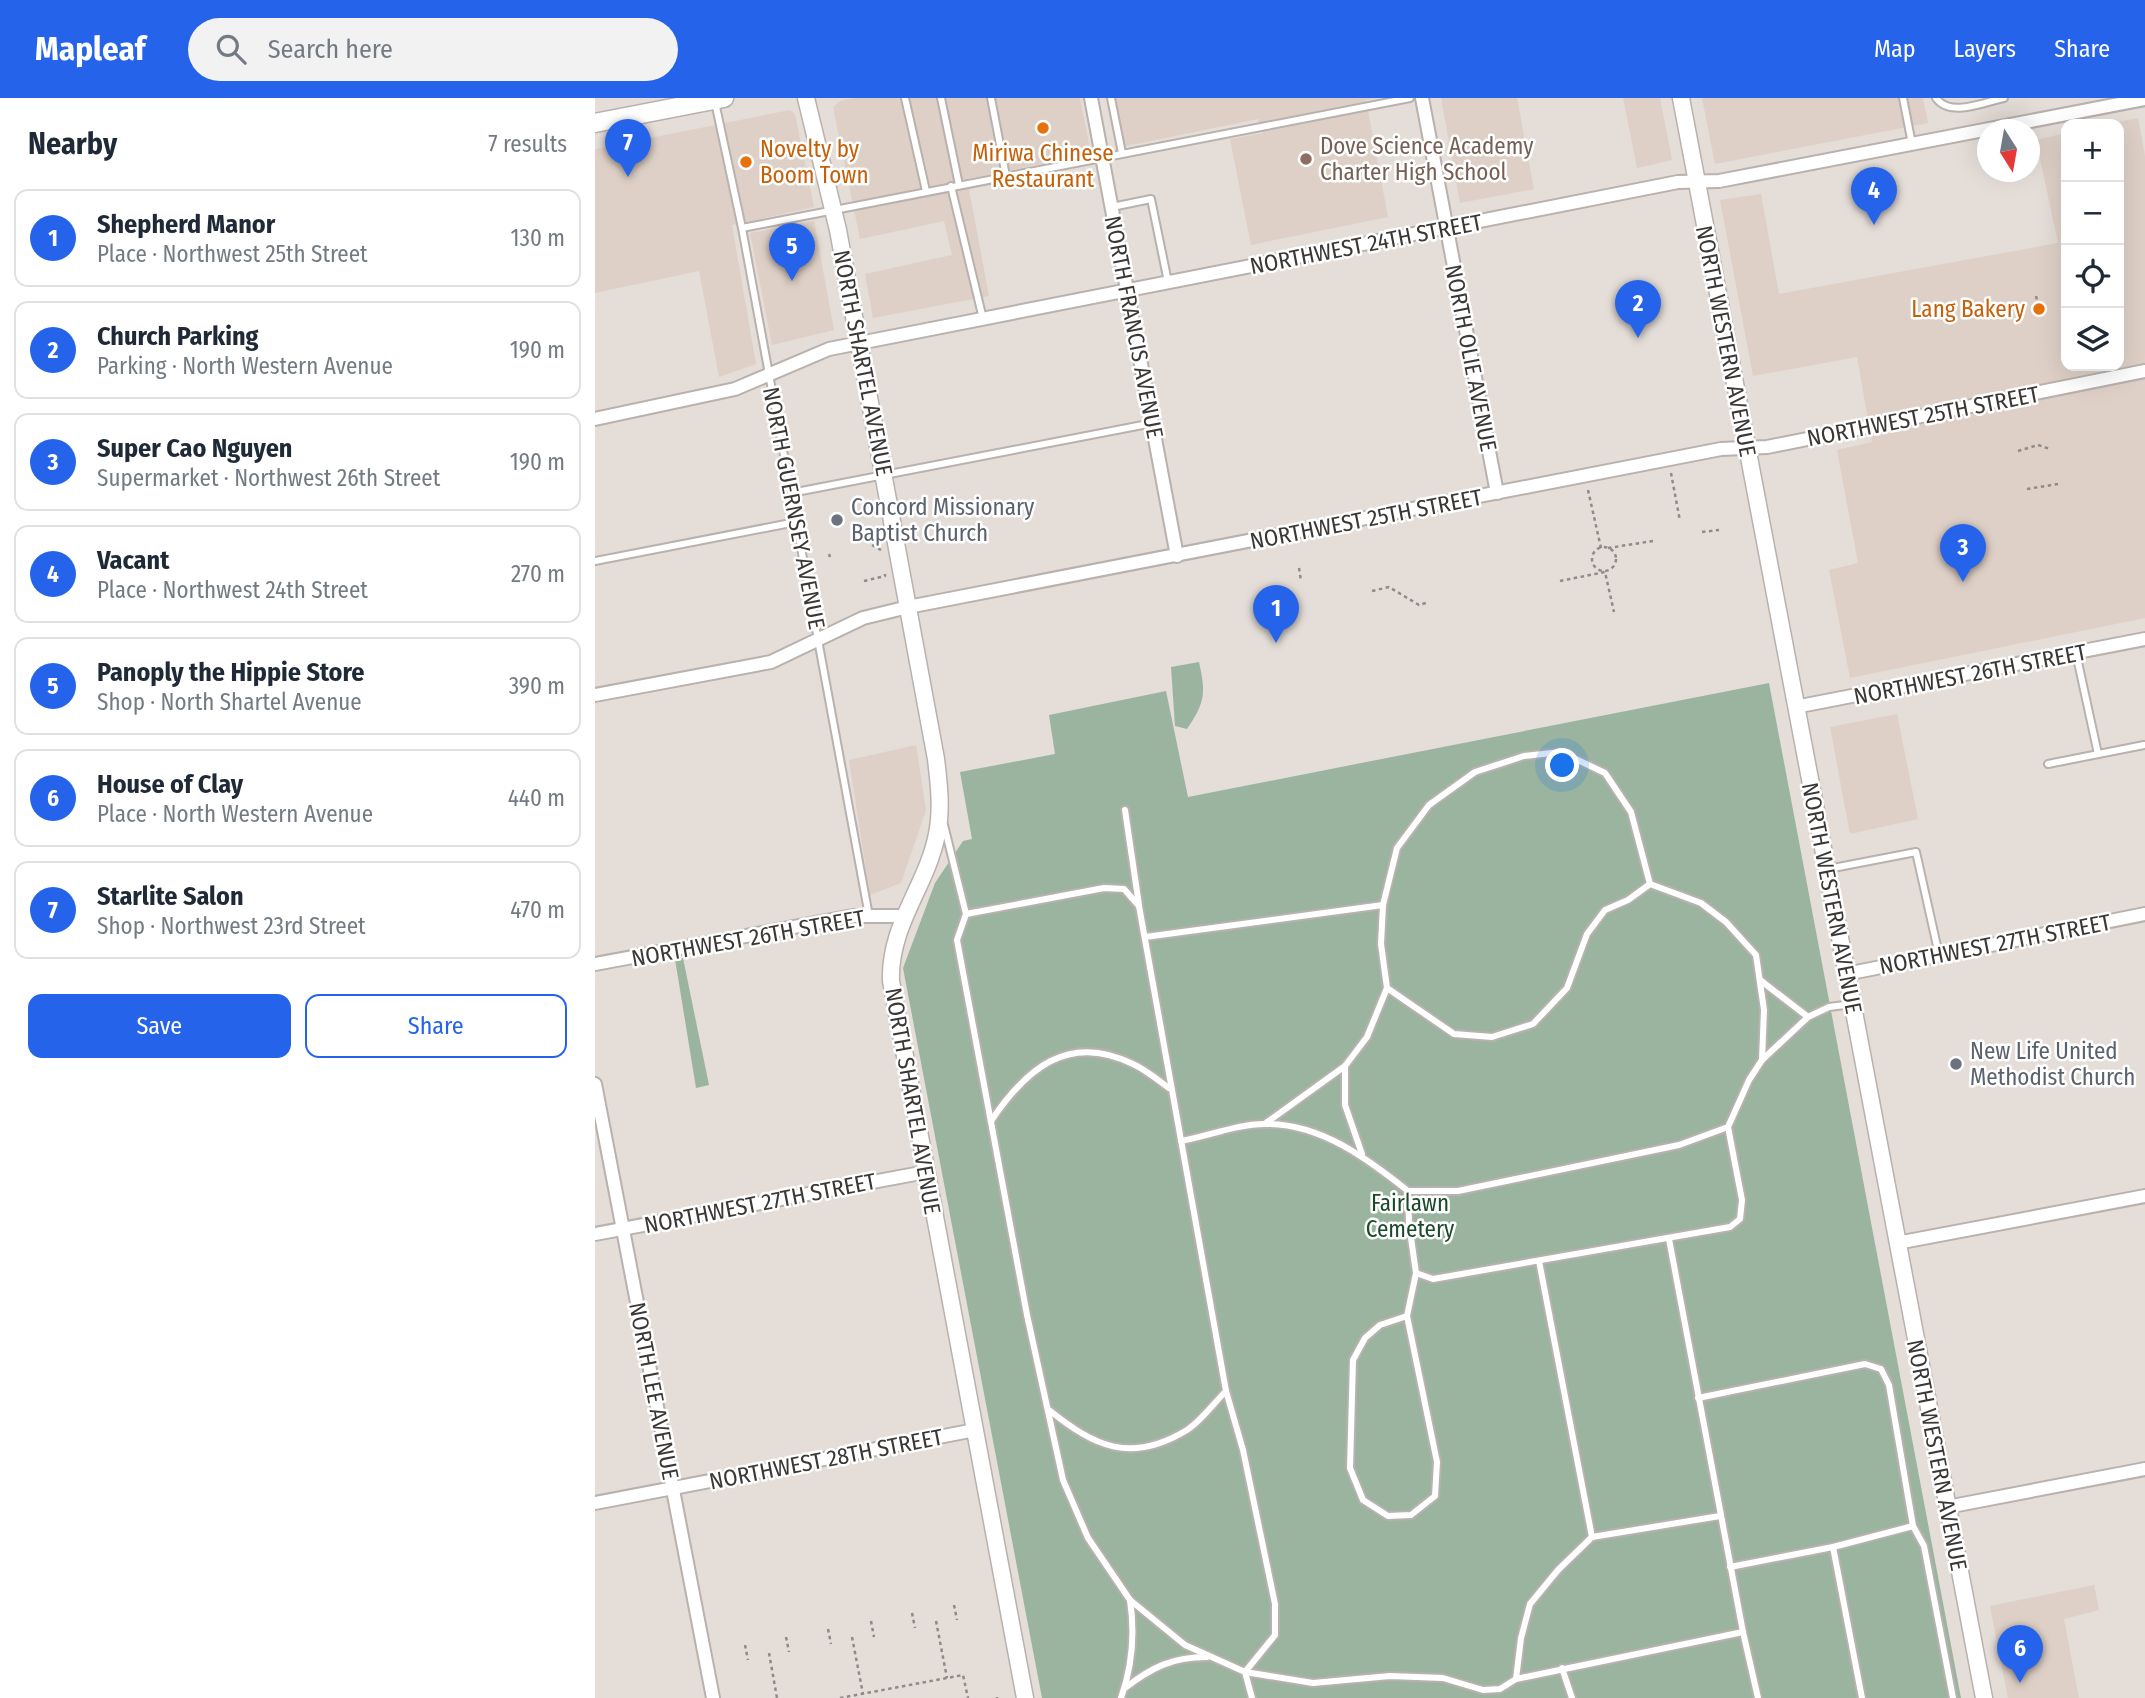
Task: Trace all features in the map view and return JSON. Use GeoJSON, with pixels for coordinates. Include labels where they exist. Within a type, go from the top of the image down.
{"type":"FeatureCollection","features":[{"type":"Feature","properties":{"kind":"main road"},"geometry":{"type":"LineString","coordinates":[[595,123],[657,104],[719,99]]}},
{"type":"Feature","properties":{"kind":"street","name":"NORTH SHARTEL AVENUE"},"geometry":{"type":"LineString","coordinates":[[806,98],[833,210],[936,759],[939,813],[932,850],[902,916],[893,943],[891,981],[1025,1698]]}},
{"type":"Feature","properties":{"kind":"street","name":"NORTH FRANCIS AVENUE"},"geometry":{"type":"LineString","coordinates":[[1091,98],[1177,556]]}},
{"type":"Feature","properties":{"kind":"street","name":"NORTH OLIE AVENUE"},"geometry":{"type":"LineString","coordinates":[[1422,98],[1497,494]]}},
{"type":"Feature","properties":{"kind":"street","name":"NORTH WESTERN AVENUE"},"geometry":{"type":"LineString","coordinates":[[1681,98],[1983,1698]]}},
{"type":"Feature","properties":{"kind":"street","name":"NORTHWEST 24TH STREET"},"geometry":{"type":"LineString","coordinates":[[595,419],[706,397],[768,375],[812,354],[859,344],[1678,182],[1720,181],[1912,144],[2089,104],[2145,99]]}},
{"type":"Feature","properties":{"kind":"street","name":"NORTHWEST 25TH STREET"},"geometry":{"type":"LineString","coordinates":[[595,695],[771,662],[863,618],[908,607],[1668,459],[1746,447],[1767,447],[2145,371]]}},
{"type":"Feature","properties":{"kind":"street","name":"NORTHWEST 26TH STREET"},"geometry":{"type":"LineString","coordinates":[[1795,707],[2145,639]]}},
{"type":"Feature","properties":{"kind":"street","name":"NORTHWEST 27TH STREET"},"geometry":{"type":"LineString","coordinates":[[1846,974],[2145,915]]}},
{"type":"Feature","properties":{"kind":"street","name":"NORTHWEST 26TH STREET"},"geometry":{"type":"LineString","coordinates":[[595,964],[853,916],[902,916]]}},
{"type":"Feature","properties":{"kind":"street","name":"NORTH LEE AVENUE"},"geometry":{"type":"LineString","coordinates":[[595,1084],[713,1698]]}},
{"type":"Feature","properties":{"kind":"street","name":"NORTHWEST 27TH STREET"},"geometry":{"type":"LineString","coordinates":[[595,1234],[926,1172]]}},
{"type":"Feature","properties":{"kind":"street"},"geometry":{"type":"LineString","coordinates":[[1897,1243],[2145,1196]]}},
{"type":"Feature","properties":{"kind":"street","name":"NORTHWEST 28TH STREET"},"geometry":{"type":"LineString","coordinates":[[595,1503],[975,1430]]}},
{"type":"Feature","properties":{"kind":"street"},"geometry":{"type":"LineString","coordinates":[[1947,1507],[2145,1469]]}},
{"type":"Feature","properties":{"kind":"lane"},"geometry":{"type":"LineString","coordinates":[[905,98],[926,191]]}},
{"type":"Feature","properties":{"kind":"lane"},"geometry":{"type":"LineString","coordinates":[[941,98],[955,186],[983,319]]}},
{"type":"Feature","properties":{"kind":"lane"},"geometry":{"type":"LineString","coordinates":[[992,98],[1006,176]]}},
{"type":"Feature","properties":{"kind":"lane"},"geometry":{"type":"LineString","coordinates":[[1111,98],[1122,153]]}},
{"type":"Feature","properties":{"kind":"lane"},"geometry":{"type":"LineString","coordinates":[[742,228],[1410,98]]}},
{"type":"Feature","properties":{"kind":"lane"},"geometry":{"type":"LineString","coordinates":[[1903,98],[1912,144]]}},
{"type":"Feature","properties":{"kind":"lane"},"geometry":{"type":"LineString","coordinates":[[1936,98],[1941,105],[1952,109],[2004,98]]}},
{"type":"Feature","properties":{"kind":"lane","name":"NORTH GUERNSEY AVENUE"},"geometry":{"type":"LineString","coordinates":[[719,99],[869,916]]}},
{"type":"Feature","properties":{"kind":"lane"},"geometry":{"type":"LineString","coordinates":[[1111,207],[1151,199],[1168,282]]}},
{"type":"Feature","properties":{"kind":"lane"},"geometry":{"type":"LineString","coordinates":[[791,493],[1154,423]]}},
{"type":"Feature","properties":{"kind":"lane"},"geometry":{"type":"LineString","coordinates":[[595,561],[796,522]]}},
{"type":"Feature","properties":{"kind":"lane"},"geometry":{"type":"LineString","coordinates":[[2076,653],[2098,754]]}},
{"type":"Feature","properties":{"kind":"lane"},"geometry":{"type":"LineString","coordinates":[[2048,764],[2144,745]]}},
{"type":"Feature","properties":{"kind":"lane"},"geometry":{"type":"LineString","coordinates":[[1265,1124],[1345,1066],[1367,1037],[1387,988],[1381,944],[1383,905],[1397,848],[1429,805],[1475,772],[1524,757],[1561,752],[1605,773],[1631,812],[1650,884]]}},
{"type":"Feature","properties":{"kind":"lane"},"geometry":{"type":"LineString","coordinates":[[1125,810],[1169,1088],[1226,1391],[1243,1450],[1275,1604],[1275,1634],[1245,1672]]}},
{"type":"Feature","properties":{"kind":"lane"},"geometry":{"type":"LineString","coordinates":[[939,813],[950,842],[965,914],[957,940],[1027,1315],[1063,1480],[1088,1538],[1130,1600],[1185,1645],[1209,1657],[1245,1672],[1313,1684],[1390,1676],[1443,1678],[1483,1690],[1500,1689],[1516,1679],[1562,1668],[1743,1632]]}},
{"type":"Feature","properties":{"kind":"lane"},"geometry":{"type":"LineString","coordinates":[[1826,869],[1916,852],[1940,956]]}},
{"type":"Feature","properties":{"kind":"lane"},"geometry":{"type":"LineString","coordinates":[[1650,884],[1701,903],[1726,922],[1756,955],[1764,1010],[1762,1060]]}},
{"type":"Feature","properties":{"kind":"lane"},"geometry":{"type":"LineString","coordinates":[[1387,988],[1454,1034],[1492,1037],[1533,1024],[1566,988],[1587,934],[1605,910],[1628,900],[1650,884]]}},
{"type":"Feature","properties":{"kind":"lane"},"geometry":{"type":"LineString","coordinates":[[965,914],[1104,888],[1124,889],[1139,906]]}},
{"type":"Feature","properties":{"kind":"lane"},"geometry":{"type":"LineString","coordinates":[[1145,937],[1383,905]]}},
{"type":"Feature","properties":{"kind":"lane"},"geometry":{"type":"LineString","coordinates":[[1760,980],[1808,1017]]}},
{"type":"Feature","properties":{"kind":"lane"},"geometry":{"type":"LineString","coordinates":[[1416,1273],[1433,1279],[1730,1227],[1740,1219],[1742,1200],[1728,1127],[1749,1080],[1762,1060],[1808,1017],[1829,1007],[1852,1004]]}},
{"type":"Feature","properties":{"kind":"lane"},"geometry":{"type":"LineString","coordinates":[[991,1121],[1011,1091],[1035,1068],[1068,1055],[1094,1051],[1107,1055],[1133,1064],[1169,1088]]}},
{"type":"Feature","properties":{"kind":"lane"},"geometry":{"type":"LineString","coordinates":[[1345,1066],[1345,1105],[1362,1154]]}},
{"type":"Feature","properties":{"kind":"lane"},"geometry":{"type":"LineString","coordinates":[[1181,1141],[1265,1124],[1312,1132],[1362,1154],[1408,1191],[1458,1191],[1679,1145],[1728,1127]]}},
{"type":"Feature","properties":{"kind":"lane"},"geometry":{"type":"LineString","coordinates":[[1407,1316],[1380,1325],[1365,1338],[1353,1360],[1350,1468],[1363,1500],[1388,1516],[1411,1515],[1435,1496],[1437,1462],[1407,1316],[1416,1273],[1409,1224],[1408,1191]]}},
{"type":"Feature","properties":{"kind":"lane"},"geometry":{"type":"LineString","coordinates":[[1669,1239],[1720,1516],[1758,1698]]}},
{"type":"Feature","properties":{"kind":"lane"},"geometry":{"type":"LineString","coordinates":[[1539,1261],[1592,1537]]}},
{"type":"Feature","properties":{"kind":"lane"},"geometry":{"type":"LineString","coordinates":[[1698,1398],[1865,1364],[1881,1369],[1889,1385],[1913,1527],[1924,1546],[1954,1698]]}},
{"type":"Feature","properties":{"kind":"lane"},"geometry":{"type":"LineString","coordinates":[[1049,1410],[1070,1427],[1106,1447],[1147,1447],[1188,1429],[1226,1391]]}},
{"type":"Feature","properties":{"kind":"lane"},"geometry":{"type":"LineString","coordinates":[[1516,1679],[1521,1638],[1530,1604],[1558,1570],[1592,1537],[1720,1516]]}},
{"type":"Feature","properties":{"kind":"lane"},"geometry":{"type":"LineString","coordinates":[[1730,1567],[1833,1547],[1913,1527]]}},
{"type":"Feature","properties":{"kind":"lane"},"geometry":{"type":"LineString","coordinates":[[1833,1547],[1862,1698]]}},
{"type":"Feature","properties":{"kind":"lane"},"geometry":{"type":"LineString","coordinates":[[1121,1698],[1129,1676],[1132,1636],[1130,1600]]}},
{"type":"Feature","properties":{"kind":"lane"},"geometry":{"type":"LineString","coordinates":[[1123,1690],[1146,1671],[1168,1661],[1209,1657]]}},
{"type":"Feature","properties":{"kind":"lane"},"geometry":{"type":"LineString","coordinates":[[1562,1668],[1572,1698]]}},
{"type":"Feature","properties":{"kind":"lane"},"geometry":{"type":"LineString","coordinates":[[1245,1672],[1252,1698]]}},
{"type":"Feature","properties":{"kind":"path"},"geometry":{"type":"LineString","coordinates":[[2036,296],[2039,309]]}},
{"type":"Feature","properties":{"kind":"path"},"geometry":{"type":"LineString","coordinates":[[2018,451],[2038,445],[2050,449]]}},
{"type":"Feature","properties":{"kind":"path"},"geometry":{"type":"LineString","coordinates":[[1668,459],[1680,522]]}},
{"type":"Feature","properties":{"kind":"path"},"geometry":{"type":"LineString","coordinates":[[1585,476],[1601,548]]}},
{"type":"Feature","properties":{"kind":"path"},"geometry":{"type":"LineString","coordinates":[[2027,489],[2058,484]]}},
{"type":"Feature","properties":{"kind":"path"},"geometry":{"type":"LineString","coordinates":[[1702,533],[1719,530]]}},
{"type":"Feature","properties":{"kind":"path"},"geometry":{"type":"LineString","coordinates":[[1605,572],[1595,568],[1591,561],[1594,552],[1601,548],[1653,541]]}},
{"type":"Feature","properties":{"kind":"path"},"geometry":{"type":"LineString","coordinates":[[864,581],[885,576],[881,549],[872,545]]}},
{"type":"Feature","properties":{"kind":"path"},"geometry":{"type":"LineString","coordinates":[[1560,582],[1612,568],[1616,561],[1615,555],[1608,548]]}},
{"type":"Feature","properties":{"kind":"path"},"geometry":{"type":"LineString","coordinates":[[1299,568],[1301,581]]}},
{"type":"Feature","properties":{"kind":"path"},"geometry":{"type":"LineString","coordinates":[[1605,572],[1614,612]]}},
{"type":"Feature","properties":{"kind":"path"},"geometry":{"type":"LineString","coordinates":[[1372,591],[1389,587],[1419,605],[1426,603]]}},
{"type":"Feature","properties":{"kind":"path"},"geometry":{"type":"LineString","coordinates":[[954,1605],[957,1620]]}},
{"type":"Feature","properties":{"kind":"path"},"geometry":{"type":"LineString","coordinates":[[912,1613],[915,1628]]}},
{"type":"Feature","properties":{"kind":"path"},"geometry":{"type":"LineString","coordinates":[[871,1621],[874,1637]]}},
{"type":"Feature","properties":{"kind":"path"},"geometry":{"type":"LineString","coordinates":[[936,1621],[947,1678]]}},
{"type":"Feature","properties":{"kind":"path"},"geometry":{"type":"LineString","coordinates":[[828,1629],[831,1644]]}},
{"type":"Feature","properties":{"kind":"path"},"geometry":{"type":"LineString","coordinates":[[786,1637],[789,1652]]}},
{"type":"Feature","properties":{"kind":"path"},"geometry":{"type":"LineString","coordinates":[[852,1637],[863,1694]]}},
{"type":"Feature","properties":{"kind":"path"},"geometry":{"type":"LineString","coordinates":[[745,1645],[748,1660]]}},
{"type":"Feature","properties":{"kind":"path"},"geometry":{"type":"LineString","coordinates":[[769,1653],[777,1698]]}},
{"type":"Feature","properties":{"kind":"path"},"geometry":{"type":"LineString","coordinates":[[840,1698],[963,1675],[968,1698]]}},
{"type":"Feature","properties":{"kind":"shaded area"},"geometry":{"type":"Polygon","coordinates":[[[854,98],[1080,98],[1091,154],[967,179],[989,296],[873,318],[865,274],[952,255],[944,221],[860,239],[833,107],[840,101],[854,98]]]}},
{"type":"Feature","properties":{"kind":"shaded area","name":"Dove Science Academy Charter High School"},"geometry":{"type":"Polygon","coordinates":[[[1107,98],[1376,98],[1366,100],[1388,217],[1251,245],[1230,139],[1263,133],[1258,119],[1117,148],[1107,98]]]}},
{"type":"Feature","properties":{"kind":"shaded area"},"geometry":{"type":"Polygon","coordinates":[[[1441,98],[1517,98],[1534,189],[1460,203],[1441,98]]]}},
{"type":"Feature","properties":{"kind":"shaded area"},"geometry":{"type":"Polygon","coordinates":[[[1623,98],[1660,98],[1672,160],[1637,168],[1623,98]]]}},
{"type":"Feature","properties":{"kind":"shaded area"},"geometry":{"type":"Polygon","coordinates":[[[1702,98],[1923,98],[1928,123],[1715,164],[1702,98]]]}},
{"type":"Feature","properties":{"kind":"shaded area"},"geometry":{"type":"Polygon","coordinates":[[[790,110],[795,114],[814,207],[732,225],[756,364],[719,377],[699,271],[595,293],[595,149],[790,110]]]}},
{"type":"Feature","properties":{"kind":"shaded area"},"geometry":{"type":"Polygon","coordinates":[[[2138,118],[2145,156],[2145,618],[1850,678],[1829,570],[1858,563],[1837,450],[1872,442],[1857,357],[1753,376],[1720,200],[1761,194],[1779,294],[2058,243],[2040,159],[2040,139],[2061,134],[2061,371],[2124,371],[2124,121],[2138,118]]]}},
{"type":"Feature","properties":{"kind":"shaded area"},"geometry":{"type":"Polygon","coordinates":[[[814,221],[834,330],[772,345],[750,233],[814,221]]]}},
{"type":"Feature","properties":{"kind":"shaded area"},"geometry":{"type":"Polygon","coordinates":[[[1897,714],[1918,819],[1850,834],[1830,727],[1897,714]]]}},
{"type":"Feature","properties":{"kind":"shaded area"},"geometry":{"type":"Polygon","coordinates":[[[916,745],[926,810],[901,883],[870,895],[849,760],[916,745]]]}},
{"type":"Feature","properties":{"kind":"shaded area"},"geometry":{"type":"Polygon","coordinates":[[[2094,1585],[2099,1610],[2064,1619],[2079,1698],[2008,1698],[1990,1606],[2094,1585]]]}},
{"type":"Feature","properties":{"kind":"green space"},"geometry":{"type":"Polygon","coordinates":[[[1199,662],[1203,682],[1201,704],[1187,729],[1175,726],[1171,667],[1199,662]]]}},
{"type":"Feature","properties":{"kind":"green space","name":"Fairlawn Cemetery"},"geometry":{"type":"Polygon","coordinates":[[[1769,683],[1961,1698],[1042,1698],[903,968],[935,883],[963,841],[972,839],[960,772],[1055,754],[1049,715],[1166,691],[1188,797],[1769,683]]]}},
{"type":"Feature","properties":{"kind":"green space"},"geometry":{"type":"Polygon","coordinates":[[[683,958],[709,1085],[696,1088],[675,959],[683,958]]]}},
{"type":"Feature","properties":{"kind":"place","name":"Miriwa Chinese Restaurant"},"geometry":{"type":"Point","coordinates":[1043,128]}},
{"type":"Feature","properties":{"kind":"place","name":"Dove Science Academy Charter High School"},"geometry":{"type":"Point","coordinates":[1306,159]}},
{"type":"Feature","properties":{"kind":"place","name":"Novelty by Boom Town"},"geometry":{"type":"Point","coordinates":[746,162]}},
{"type":"Feature","properties":{"kind":"place","name":"Starlite Salon"},"geometry":{"type":"Point","coordinates":[628,177]}},
{"type":"Feature","properties":{"kind":"place","name":"Vacant"},"geometry":{"type":"Point","coordinates":[1874,225]}},
{"type":"Feature","properties":{"kind":"place","name":"Panoply the Hippie Store"},"geometry":{"type":"Point","coordinates":[792,281]}},
{"type":"Feature","properties":{"kind":"place","name":"Lang Bakery"},"geometry":{"type":"Point","coordinates":[2039,309]}},
{"type":"Feature","properties":{"kind":"place","name":"Church Parking"},"geometry":{"type":"Point","coordinates":[1638,338]}},
{"type":"Feature","properties":{"kind":"place","name":"Concord Missionary Baptist Church"},"geometry":{"type":"Point","coordinates":[837,520]}},
{"type":"Feature","properties":{"kind":"place","name":"Super Cao Nguyen"},"geometry":{"type":"Point","coordinates":[1963,582]}},
{"type":"Feature","properties":{"kind":"place","name":"Shepherd Manor"},"geometry":{"type":"Point","coordinates":[1276,643]}},
{"type":"Feature","properties":{"kind":"place","name":"New Life United Methodist Church"},"geometry":{"type":"Point","coordinates":[1956,1064]}},
{"type":"Feature","properties":{"kind":"place","name":"House of Clay"},"geometry":{"type":"Point","coordinates":[2020,1683]}}]}
